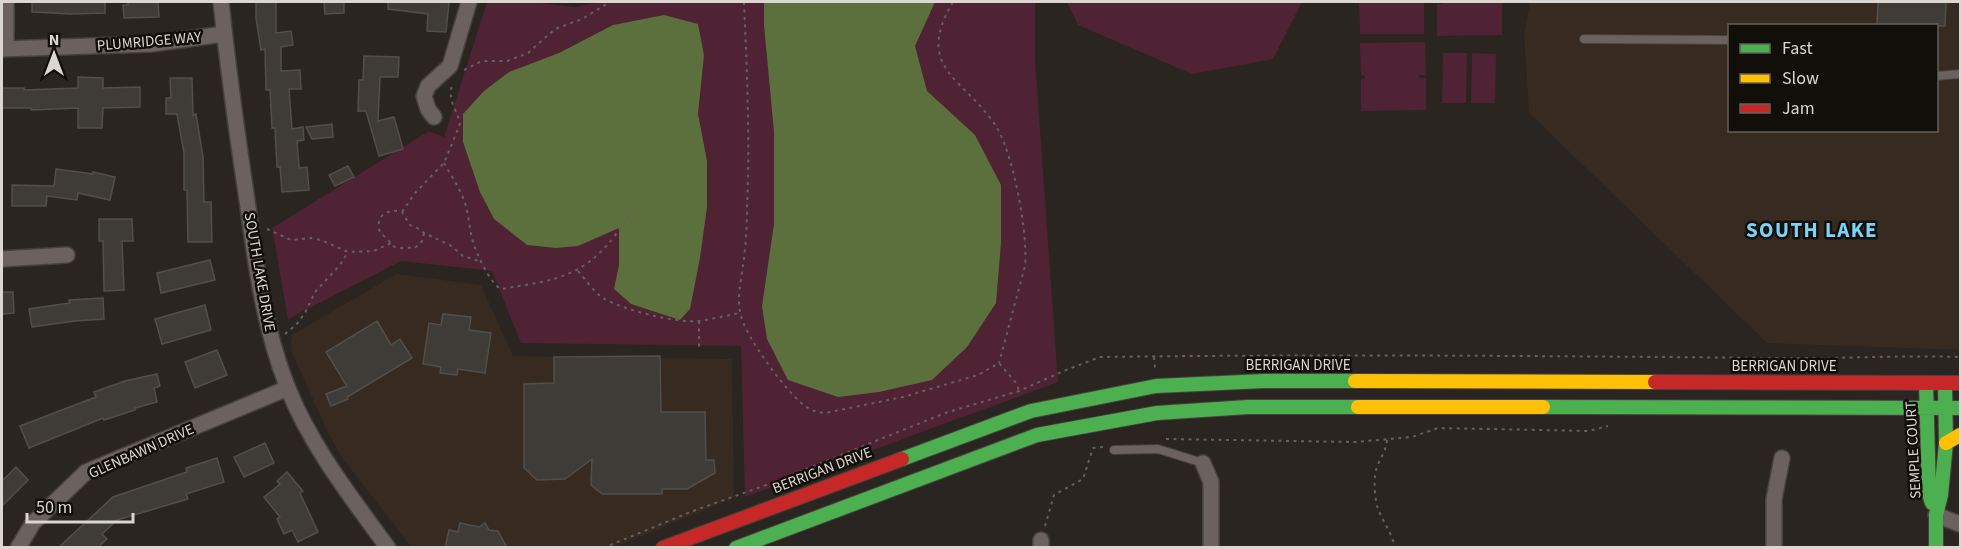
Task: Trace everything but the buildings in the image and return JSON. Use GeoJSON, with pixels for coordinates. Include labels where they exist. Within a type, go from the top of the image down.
{"type":"FeatureCollection","features":[{"type":"Feature","properties":{"kind":"main road","name":"BERRIGAN DRIVE"},"geometry":{"type":"LineString","coordinates":[[663,548],[1031,411],[1156,386],[1264,381],[1960,383]]}},
{"type":"Feature","properties":{"kind":"main road","name":"SEMPLE COURT"},"geometry":{"type":"LineString","coordinates":[[1926,383],[1929,494],[1936,515]]}},
{"type":"Feature","properties":{"kind":"main road","name":"SEMPLE COURT"},"geometry":{"type":"LineString","coordinates":[[1936,548],[1936,515],[1941,495],[1946,443],[1945,383]]}},
{"type":"Feature","properties":{"kind":"main road"},"geometry":{"type":"LineString","coordinates":[[726,524],[735,548],[1037,435],[1157,412],[1248,407],[1960,408]]}},
{"type":"Feature","properties":{"kind":"main road"},"geometry":{"type":"LineString","coordinates":[[1946,443],[1960,435]]}},
{"type":"Feature","properties":{"kind":"street"},"geometry":{"type":"LineString","coordinates":[[4,49],[6,2]]}},
{"type":"Feature","properties":{"kind":"street","name":"SOUTH LAKE DRIVE"},"geometry":{"type":"LineString","coordinates":[[220,2],[257,273],[272,341],[288,388],[318,448],[388,548]]}},
{"type":"Feature","properties":{"kind":"street"},"geometry":{"type":"LineString","coordinates":[[434,117],[428,109],[424,96],[428,86],[454,69],[469,2]]}},
{"type":"Feature","properties":{"kind":"street","name":"PLUMRIDGE WAY"},"geometry":{"type":"LineString","coordinates":[[4,49],[151,44],[224,34]]}},
{"type":"Feature","properties":{"kind":"street"},"geometry":{"type":"LineString","coordinates":[[2,259],[68,255]]}},
{"type":"Feature","properties":{"kind":"street","name":"GLENBAWN DRIVE"},"geometry":{"type":"LineString","coordinates":[[18,548],[33,524],[86,472],[288,388]]}},
{"type":"Feature","properties":{"kind":"street"},"geometry":{"type":"LineString","coordinates":[[1774,548],[1774,499],[1782,458]]}},
{"type":"Feature","properties":{"kind":"street"},"geometry":{"type":"LineString","coordinates":[[1203,463],[1211,482],[1211,548]]}},
{"type":"Feature","properties":{"kind":"street"},"geometry":{"type":"LineString","coordinates":[[1936,515],[1960,524]]}},
{"type":"Feature","properties":{"kind":"lane"},"geometry":{"type":"LineString","coordinates":[[1584,39],[1728,40]]}},
{"type":"Feature","properties":{"kind":"lane"},"geometry":{"type":"LineString","coordinates":[[1938,76],[1960,74]]}},
{"type":"Feature","properties":{"kind":"lane"},"geometry":{"type":"LineString","coordinates":[[1114,450],[1158,449],[1203,463]]}},
{"type":"Feature","properties":{"kind":"path"},"geometry":{"type":"LineString","coordinates":[[402,212],[415,192],[444,163],[460,124],[450,99],[454,69],[482,61],[507,61],[528,53],[555,29],[582,19],[610,2]]}},
{"type":"Feature","properties":{"kind":"path"},"geometry":{"type":"LineString","coordinates":[[744,2],[748,193],[746,242],[739,297],[740,313],[742,322],[754,343],[800,402],[817,412],[825,413],[903,397],[978,375],[999,363],[1025,266],[1024,229],[1006,147],[997,128],[981,106],[954,81],[940,57],[939,34],[953,2]]}},
{"type":"Feature","properties":{"kind":"path"},"geometry":{"type":"LineString","coordinates":[[444,163],[463,197],[474,245],[496,288],[501,290],[556,279],[578,271],[607,246],[626,222],[629,214]]}},
{"type":"Feature","properties":{"kind":"path"},"geometry":{"type":"LineString","coordinates":[[402,212],[388,211],[380,219],[379,229],[391,243],[398,248],[415,248],[422,241],[424,233]]}},
{"type":"Feature","properties":{"kind":"path"},"geometry":{"type":"LineString","coordinates":[[402,212],[406,222],[410,225],[450,245],[463,256],[482,262]]}},
{"type":"Feature","properties":{"kind":"path"},"geometry":{"type":"LineString","coordinates":[[263,228],[291,240],[311,238],[321,240],[348,252],[374,251],[391,243]]}},
{"type":"Feature","properties":{"kind":"path"},"geometry":{"type":"LineString","coordinates":[[272,341],[296,325],[305,313],[315,292],[340,266],[348,252]]}},
{"type":"Feature","properties":{"kind":"path"},"geometry":{"type":"LineString","coordinates":[[578,271],[602,297],[616,304],[653,315],[699,321],[740,313]]}},
{"type":"Feature","properties":{"kind":"path"},"geometry":{"type":"LineString","coordinates":[[699,321],[699,347]]}},
{"type":"Feature","properties":{"kind":"path"},"geometry":{"type":"LineString","coordinates":[[999,363],[1017,384],[1019,391]]}},
{"type":"Feature","properties":{"kind":"path"},"geometry":{"type":"LineString","coordinates":[[1156,439],[1355,441],[1420,435],[1438,428],[1589,431],[1614,424]]}},
{"type":"Feature","properties":{"kind":"path"},"geometry":{"type":"LineString","coordinates":[[1387,439],[1386,450],[1375,474],[1375,482],[1377,507],[1393,538],[1395,548]]}},
{"type":"Feature","properties":{"kind":"path"},"geometry":{"type":"LineString","coordinates":[[1041,544],[1054,495],[1083,479],[1093,448]]}},
{"type":"Feature","properties":{"kind":"path"},"geometry":{"type":"LineString","coordinates":[[603,548],[720,501]]}},
{"type":"Feature","properties":{"kind":"shaded area"},"geometry":{"type":"Polygon","coordinates":[[[487,2],[533,2],[575,7],[600,2],[1035,2],[1035,59],[1058,382],[745,497],[741,346],[521,343],[492,271],[401,261],[288,319],[272,228],[429,131],[444,137],[487,2]]]}},
{"type":"Feature","properties":{"kind":"shaded area"},"geometry":{"type":"Polygon","coordinates":[[[764,2],[935,2],[915,46],[927,91],[975,135],[1001,185],[1001,243],[996,303],[967,347],[932,380],[879,392],[838,397],[788,380],[767,339],[762,306],[774,224],[774,132],[764,2]]]}},
{"type":"Feature","properties":{"kind":"shaded area"},"geometry":{"type":"Polygon","coordinates":[[[1067,2],[1302,2],[1273,59],[1192,74],[1078,25],[1067,2]]]}},
{"type":"Feature","properties":{"kind":"shaded area"},"geometry":{"type":"Polygon","coordinates":[[[1359,2],[1424,2],[1424,34],[1360,34],[1359,2]]]}},
{"type":"Feature","properties":{"kind":"shaded area"},"geometry":{"type":"Polygon","coordinates":[[[1443,2],[1502,3],[1502,35],[1437,36],[1437,4],[1443,4],[1443,2]]]}},
{"type":"Feature","properties":{"kind":"shaded area"},"geometry":{"type":"Polygon","coordinates":[[[1530,2],[1960,2],[1960,350],[1767,343],[1529,113],[1524,35],[1530,2]]]}},
{"type":"Feature","properties":{"kind":"shaded area"},"geometry":{"type":"Polygon","coordinates":[[[664,15],[698,24],[704,55],[698,114],[707,161],[707,207],[690,309],[680,320],[631,304],[614,289],[619,265],[619,228],[578,246],[556,248],[527,245],[494,219],[480,192],[463,142],[463,114],[484,91],[509,72],[559,53],[613,25],[664,15]]]}},
{"type":"Feature","properties":{"kind":"shaded area"},"geometry":{"type":"Polygon","coordinates":[[[1425,42],[1426,75],[1419,75],[1419,77],[1426,78],[1426,110],[1361,111],[1361,79],[1365,76],[1361,75],[1360,43],[1425,42]]]}},
{"type":"Feature","properties":{"kind":"shaded area"},"geometry":{"type":"Polygon","coordinates":[[[1443,53],[1467,53],[1466,103],[1442,103],[1443,53]]]}},
{"type":"Feature","properties":{"kind":"shaded area"},"geometry":{"type":"Polygon","coordinates":[[[1472,53],[1496,54],[1495,103],[1471,103],[1472,53]]]}},
{"type":"Feature","properties":{"kind":"shaded area"},"geometry":{"type":"Polygon","coordinates":[[[396,274],[481,285],[513,356],[732,359],[734,498],[615,547],[411,547],[341,456],[328,433],[290,348],[292,335],[396,274]]]}},
{"type":"Feature","properties":{"kind":"traffic: fast"},"geometry":{"type":"LineString","coordinates":[[902,459],[1031,411],[1156,386],[1264,381],[1355,381]]}},
{"type":"Feature","properties":{"kind":"traffic: fast"},"geometry":{"type":"LineString","coordinates":[[1926,383],[1929,494],[1932,503]]}},
{"type":"Feature","properties":{"kind":"traffic: fast"},"geometry":{"type":"LineString","coordinates":[[1936,548],[1936,515],[1941,495],[1946,443],[1945,383]]}},
{"type":"Feature","properties":{"kind":"traffic: fast"},"geometry":{"type":"LineString","coordinates":[[736,548],[1037,435],[1157,413],[1248,407],[1358,407]]}},
{"type":"Feature","properties":{"kind":"traffic: fast"},"geometry":{"type":"LineString","coordinates":[[1543,407],[1960,408]]}},
{"type":"Feature","properties":{"kind":"traffic: slow"},"geometry":{"type":"LineString","coordinates":[[1355,381],[1655,382]]}},
{"type":"Feature","properties":{"kind":"traffic: slow"},"geometry":{"type":"LineString","coordinates":[[1358,407],[1543,407]]}},
{"type":"Feature","properties":{"kind":"traffic: slow"},"geometry":{"type":"LineString","coordinates":[[1946,443],[1960,435]]}},
{"type":"Feature","properties":{"kind":"traffic: jam"},"geometry":{"type":"LineString","coordinates":[[1655,382],[1960,383]]}},
{"type":"Feature","properties":{"kind":"traffic: jam"},"geometry":{"type":"LineString","coordinates":[[663,548],[902,459]]}},
{"type":"Feature","properties":{"kind":"district","name":"SOUTH LAKE"},"geometry":{"type":"Point","coordinates":[1812,230]}}]}
